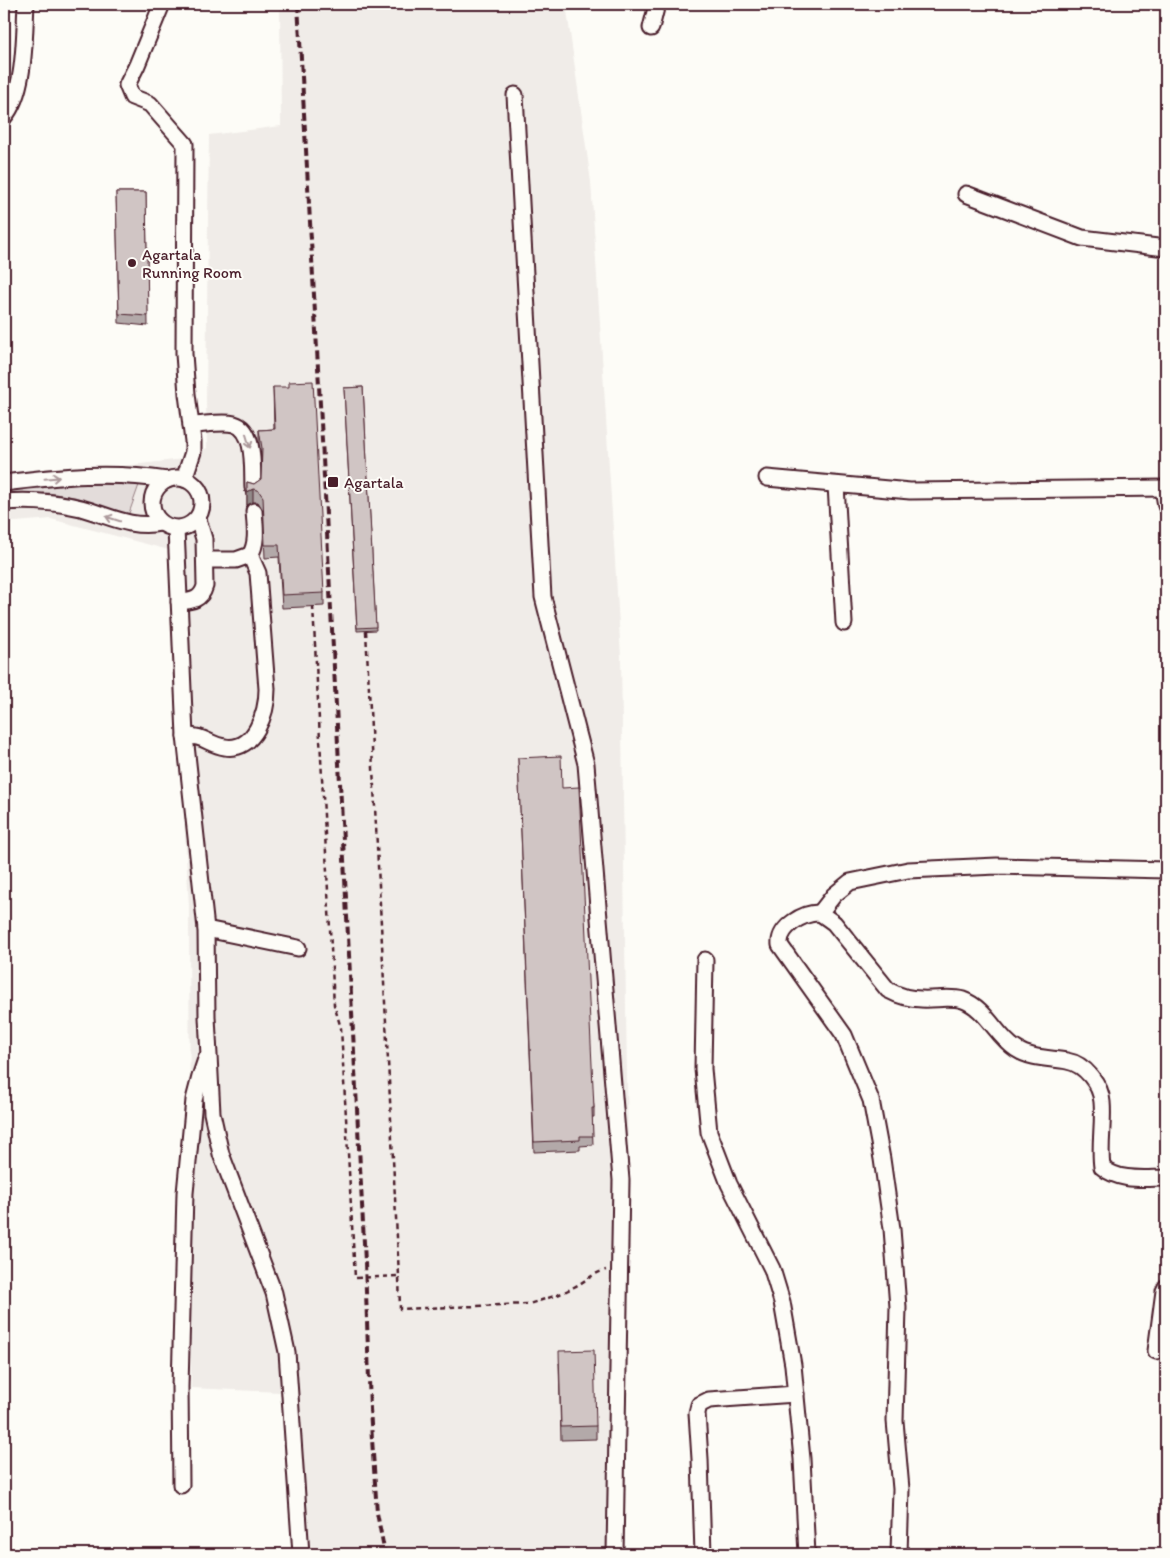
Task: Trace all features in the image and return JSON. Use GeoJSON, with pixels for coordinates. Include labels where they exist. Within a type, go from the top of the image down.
{"type":"FeatureCollection","features":[{"type":"Feature","properties":{"kind":"street"},"geometry":{"type":"LineString","coordinates":[[4,116],[11,106],[22,66],[26,4]]}},
{"type":"Feature","properties":{"kind":"street"},"geometry":{"type":"LineString","coordinates":[[162,4],[127,85],[132,97],[150,104],[185,144],[184,354],[193,452],[184,479]]}},
{"type":"Feature","properties":{"kind":"street"},"geometry":{"type":"LineString","coordinates":[[652,28],[657,4]]}},
{"type":"Feature","properties":{"kind":"street"},"geometry":{"type":"LineString","coordinates":[[515,95],[543,597],[586,764],[621,1180],[615,1554]]}},
{"type":"Feature","properties":{"kind":"street"},"geometry":{"type":"LineString","coordinates":[[966,194],[1082,238],[1166,248]]}},
{"type":"Feature","properties":{"kind":"street"},"geometry":{"type":"LineString","coordinates":[[191,425],[234,424],[247,434],[250,442],[253,488]]}},
{"type":"Feature","properties":{"kind":"street"},"geometry":{"type":"LineString","coordinates":[[4,483],[92,475],[132,475],[168,480]]}},
{"type":"Feature","properties":{"kind":"street"},"geometry":{"type":"LineString","coordinates":[[767,478],[910,491],[1165,488],[1166,506]]}},
{"type":"Feature","properties":{"kind":"street"},"geometry":{"type":"LineString","coordinates":[[184,479],[192,483],[202,496],[202,512],[198,519],[184,528],[176,529],[161,523],[155,516],[152,508],[155,491],[168,480],[184,479]]}},
{"type":"Feature","properties":{"kind":"street"},"geometry":{"type":"LineString","coordinates":[[836,485],[844,623]]}},
{"type":"Feature","properties":{"kind":"street"},"geometry":{"type":"LineString","coordinates":[[4,502],[59,503],[141,526],[161,523]]}},
{"type":"Feature","properties":{"kind":"street"},"geometry":{"type":"LineString","coordinates":[[205,560],[236,560],[250,555],[254,549],[255,541],[254,511]]}},
{"type":"Feature","properties":{"kind":"street"},"geometry":{"type":"LineString","coordinates":[[179,602],[191,602],[198,599],[203,593],[206,581],[204,539],[198,519]]}},
{"type":"Feature","properties":{"kind":"street"},"geometry":{"type":"LineString","coordinates":[[176,529],[185,736],[206,929],[212,1113],[222,1154],[274,1293],[287,1352],[301,1554]]}},
{"type":"Feature","properties":{"kind":"street"},"geometry":{"type":"LineString","coordinates":[[185,736],[202,738],[218,746],[236,747],[243,744],[261,723],[267,701],[267,689],[258,573],[250,555]]}},
{"type":"Feature","properties":{"kind":"street"},"geometry":{"type":"LineString","coordinates":[[820,913],[834,895],[850,882],[908,870],[996,866],[1166,870]]}},
{"type":"Feature","properties":{"kind":"street"},"geometry":{"type":"LineString","coordinates":[[900,1554],[901,1489],[895,1421],[898,1307],[892,1229],[882,1159],[871,1100],[844,1035],[780,945],[780,938],[787,927],[808,914],[820,913],[834,923],[888,990],[900,996],[920,1000],[949,998],[965,1001],[976,1008],[1014,1048],[1026,1055],[1078,1064],[1090,1075],[1097,1086],[1102,1101],[1100,1153],[1102,1167],[1110,1174],[1119,1176],[1166,1178]]}},
{"type":"Feature","properties":{"kind":"street"},"geometry":{"type":"LineString","coordinates":[[206,929],[298,948]]}},
{"type":"Feature","properties":{"kind":"street"},"geometry":{"type":"LineString","coordinates":[[705,960],[703,1069],[709,1132],[729,1184],[772,1269],[782,1302],[796,1394],[802,1459],[807,1554]]}},
{"type":"Feature","properties":{"kind":"street"},"geometry":{"type":"LineString","coordinates":[[181,1485],[180,1387],[186,1193],[194,1100],[209,1051]]}},
{"type":"Feature","properties":{"kind":"street"},"geometry":{"type":"LineString","coordinates":[[1156,1351],[1166,1287]]}},
{"type":"Feature","properties":{"kind":"street"},"geometry":{"type":"LineString","coordinates":[[703,1554],[697,1413],[699,1406],[709,1400],[796,1394]]}},
{"type":"Feature","properties":{"kind":"path"},"geometry":{"type":"LineString","coordinates":[[313,606],[334,1005],[341,1028],[355,1278],[400,1276]]}},
{"type":"Feature","properties":{"kind":"path"},"geometry":{"type":"LineString","coordinates":[[366,631],[400,1276],[400,1309],[529,1304],[574,1288],[589,1276],[608,1270],[620,1261]]}},
{"type":"Feature","properties":{"kind":"shaded area"},"geometry":{"type":"Polygon","coordinates":[[[280,4],[566,4],[591,182],[621,656],[629,1218],[610,1311],[618,1514],[611,1554],[292,1554],[280,1392],[191,1388],[189,906],[169,550],[51,519],[4,523],[4,480],[183,459],[207,448],[209,135],[281,126],[280,4]]]}},
{"type":"Feature","properties":{"kind":"shaded area"},"geometry":{"type":"Polygon","coordinates":[[[80,484],[139,485],[128,516],[75,497],[48,493],[4,496],[4,490],[80,484]]]}},
{"type":"Feature","properties":{"kind":"building","name":"Agartala Running Room"},"geometry":{"type":"Polygon","coordinates":[[[116,192],[146,192],[148,316],[119,314],[116,192]]]}},
{"type":"Feature","properties":{"kind":"building"},"geometry":{"type":"Polygon","coordinates":[[[313,381],[324,593],[282,595],[279,545],[265,545],[263,497],[258,490],[253,489],[247,492],[247,482],[254,484],[261,479],[262,448],[259,430],[275,429],[273,387],[289,387],[289,382],[313,381]]]}},
{"type":"Feature","properties":{"kind":"building"},"geometry":{"type":"Polygon","coordinates":[[[363,387],[376,627],[357,628],[344,388],[363,387]]]}},
{"type":"Feature","properties":{"kind":"building"},"geometry":{"type":"Polygon","coordinates":[[[561,756],[562,788],[579,787],[594,1108],[592,1108],[593,1136],[580,1136],[580,1140],[534,1142],[518,758],[561,756]]]}},
{"type":"Feature","properties":{"kind":"building"},"geometry":{"type":"Polygon","coordinates":[[[594,1350],[596,1426],[561,1427],[559,1351],[594,1350]]]}},
{"type":"Feature","properties":{"kind":"railway"},"geometry":{"type":"LineString","coordinates":[[298,4],[365,1262],[370,1409],[377,1513],[385,1554]]}},
{"type":"Feature","properties":{"kind":"place","name":"Agartala Running Room"},"geometry":{"type":"Point","coordinates":[132,263]}},
{"type":"Feature","properties":{"kind":"place","name":"Agartala"},"geometry":{"type":"Point","coordinates":[333,482]}}]}
